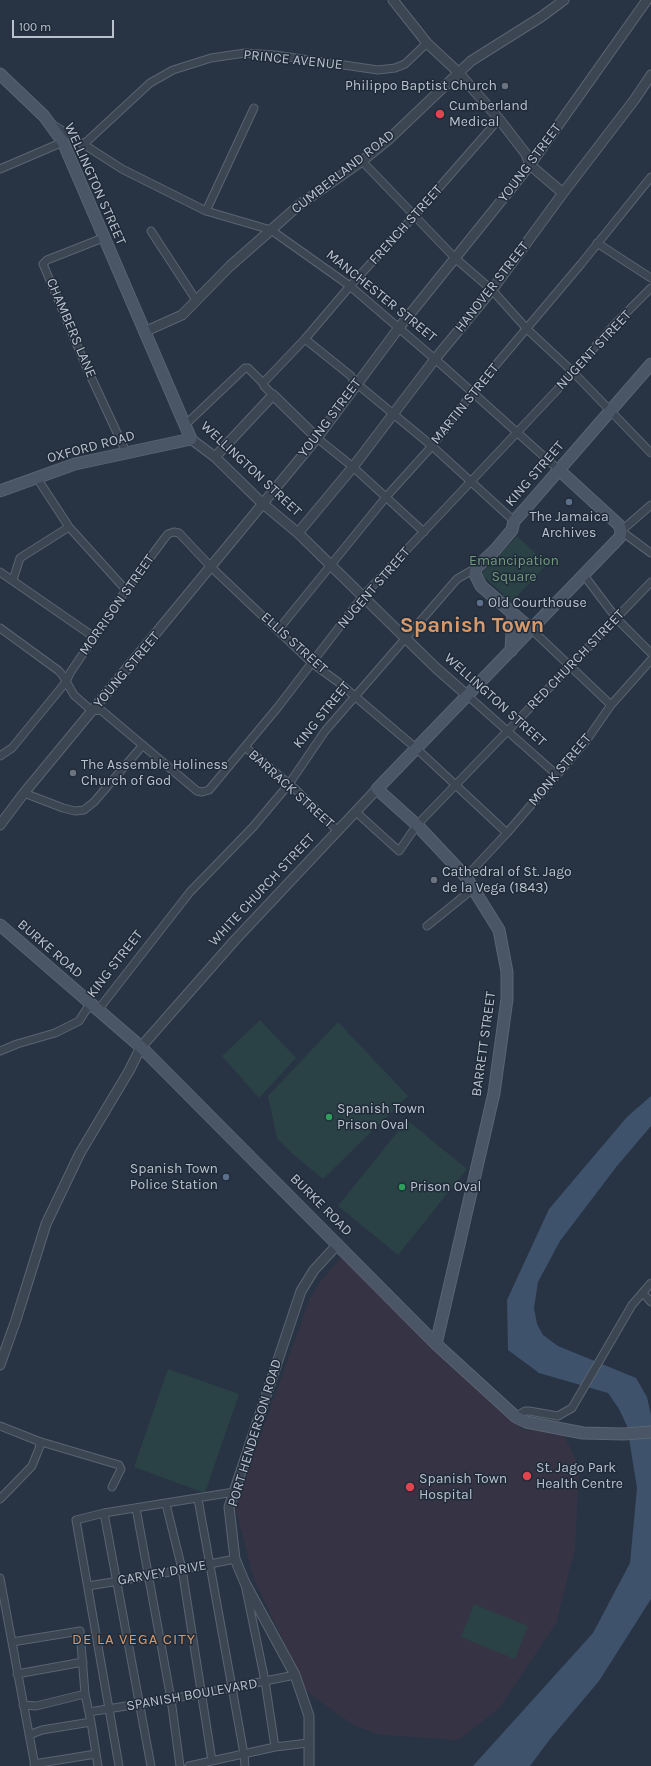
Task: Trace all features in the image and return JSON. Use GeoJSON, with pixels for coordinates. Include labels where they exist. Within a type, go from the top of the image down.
{"type":"FeatureCollection","features":[{"type":"Feature","properties":{"kind":"main road","name":"WELLINGTON STREET"},"geometry":{"type":"LineString","coordinates":[[0,74],[51,124],[63,142],[103,238],[191,439]]}},
{"type":"Feature","properties":{"kind":"main road","name":"KING STREET"},"geometry":{"type":"LineString","coordinates":[[476,568],[495,550],[512,530],[514,521],[651,364]]}},
{"type":"Feature","properties":{"kind":"main road","name":"OXFORD ROAD"},"geometry":{"type":"LineString","coordinates":[[0,491],[75,464],[191,439]]}},
{"type":"Feature","properties":{"kind":"main road","name":"MANCHESTER STREET"},"geometry":{"type":"LineString","coordinates":[[559,470],[619,525],[621,531]]}},
{"type":"Feature","properties":{"kind":"main road","name":"WHITE CHURCH STREET"},"geometry":{"type":"LineString","coordinates":[[377,789],[511,652],[583,574],[620,537],[621,531]]}},
{"type":"Feature","properties":{"kind":"main road"},"geometry":{"type":"LineString","coordinates":[[476,568],[475,574],[481,586],[531,629]]}},
{"type":"Feature","properties":{"kind":"main road"},"geometry":{"type":"LineString","coordinates":[[511,652],[513,614]]}},
{"type":"Feature","properties":{"kind":"main road","name":"BARRETT STREET"},"geometry":{"type":"LineString","coordinates":[[377,789],[417,825],[466,877],[474,888],[499,930],[503,943],[507,972],[507,999],[494,1093],[436,1344]]}},
{"type":"Feature","properties":{"kind":"main road","name":"BURKE ROAD"},"geometry":{"type":"LineString","coordinates":[[0,925],[141,1047],[436,1344],[516,1417],[532,1423],[583,1433],[624,1434],[651,1432]]}},
{"type":"Feature","properties":{"kind":"street"},"geometry":{"type":"LineString","coordinates":[[393,0],[428,43],[458,72],[499,119],[526,154],[530,165],[563,193]]}},
{"type":"Feature","properties":{"kind":"street","name":"CUMBERLAND ROAD"},"geometry":{"type":"LineString","coordinates":[[144,332],[182,315],[196,300],[299,205],[362,161],[388,140],[470,61],[541,17],[564,0]]}},
{"type":"Feature","properties":{"kind":"street","name":"YOUNG STREET"},"geometry":{"type":"LineString","coordinates":[[0,825],[24,793],[316,438],[398,329],[530,165],[647,0]]}},
{"type":"Feature","properties":{"kind":"street","name":"PRINCE AVENUE"},"geometry":{"type":"LineString","coordinates":[[82,145],[150,83],[173,70],[211,58],[245,53],[275,55],[378,70],[395,68],[405,64],[428,43]]}},
{"type":"Feature","properties":{"kind":"street","name":"HANOVER STREET"},"geometry":{"type":"LineString","coordinates":[[298,533],[353,467],[435,359],[492,290],[563,193],[635,99],[651,75]]}},
{"type":"Feature","properties":{"kind":"street"},"geometry":{"type":"LineString","coordinates":[[206,211],[254,108]]}},
{"type":"Feature","properties":{"kind":"street","name":"FRENCH STREET"},"geometry":{"type":"LineString","coordinates":[[263,383],[305,339],[350,286],[415,215],[499,119]]}},
{"type":"Feature","properties":{"kind":"street","name":"MANCHESTER STREET"},"geometry":{"type":"LineString","coordinates":[[51,124],[122,169],[206,211],[271,230],[350,286],[398,329],[473,392],[559,470]]}},
{"type":"Feature","properties":{"kind":"street"},"geometry":{"type":"LineString","coordinates":[[0,169],[63,142]]}},
{"type":"Feature","properties":{"kind":"street"},"geometry":{"type":"LineString","coordinates":[[362,161],[455,258],[492,290],[527,329],[573,372],[651,453]]}},
{"type":"Feature","properties":{"kind":"street","name":"MARTIN STREET"},"geometry":{"type":"LineString","coordinates":[[278,630],[330,564],[386,497],[432,446],[473,392],[527,329],[651,177]]}},
{"type":"Feature","properties":{"kind":"street"},"geometry":{"type":"LineString","coordinates":[[151,231],[196,300]]}},
{"type":"Feature","properties":{"kind":"street","name":"CHAMBERS LANE"},"geometry":{"type":"LineString","coordinates":[[103,238],[47,260],[44,264],[85,364],[126,452]]}},
{"type":"Feature","properties":{"kind":"street"},"geometry":{"type":"LineString","coordinates":[[597,243],[651,278]]}},
{"type":"Feature","properties":{"kind":"street","name":"NUGENT STREET"},"geometry":{"type":"LineString","coordinates":[[92,711],[101,710],[197,791],[202,792],[209,790],[312,663],[363,596],[651,288]]}},
{"type":"Feature","properties":{"kind":"street"},"geometry":{"type":"LineString","coordinates":[[305,339],[351,376],[355,385],[362,388],[394,412],[514,521]]}},
{"type":"Feature","properties":{"kind":"street"},"geometry":{"type":"LineString","coordinates":[[185,425],[244,369],[248,368],[273,396],[316,438],[353,467],[424,532]]}},
{"type":"Feature","properties":{"kind":"street"},"geometry":{"type":"LineString","coordinates":[[215,457],[273,396]]}},
{"type":"Feature","properties":{"kind":"street","name":"WELLINGTON STREET"},"geometry":{"type":"LineString","coordinates":[[191,439],[215,457],[262,503],[298,533],[468,696],[557,775]]}},
{"type":"Feature","properties":{"kind":"street"},"geometry":{"type":"LineString","coordinates":[[37,478],[69,527],[126,590]]}},
{"type":"Feature","properties":{"kind":"street","name":"WHITE CHURCH STREET"},"geometry":{"type":"LineString","coordinates":[[621,531],[651,505]]}},
{"type":"Feature","properties":{"kind":"street"},"geometry":{"type":"LineString","coordinates":[[13,580],[20,558],[69,527]]}},
{"type":"Feature","properties":{"kind":"street","name":"MANCHESTER STREET"},"geometry":{"type":"LineString","coordinates":[[621,531],[651,553]]}},
{"type":"Feature","properties":{"kind":"street","name":"ELLIS STREET"},"geometry":{"type":"LineString","coordinates":[[174,532],[179,533],[211,567],[312,663],[356,697],[417,748],[507,833]]}},
{"type":"Feature","properties":{"kind":"street","name":"MORRISON STREET"},"geometry":{"type":"LineString","coordinates":[[0,756],[12,748],[66,682],[70,673],[126,590],[168,534],[174,532]]}},
{"type":"Feature","properties":{"kind":"street","name":"KING STREET"},"geometry":{"type":"LineString","coordinates":[[0,1050],[55,1033],[79,1021],[88,1007],[98,1010],[190,892],[253,828],[288,784],[325,731],[457,579],[476,568]]}},
{"type":"Feature","properties":{"kind":"street"},"geometry":{"type":"LineString","coordinates":[[0,572],[94,637]]}},
{"type":"Feature","properties":{"kind":"street"},"geometry":{"type":"LineString","coordinates":[[583,574],[617,619],[651,653]]}},
{"type":"Feature","properties":{"kind":"street","name":"RED CHURCH STREET"},"geometry":{"type":"LineString","coordinates":[[356,812],[399,851],[417,825],[651,582]]}},
{"type":"Feature","properties":{"kind":"street"},"geometry":{"type":"LineString","coordinates":[[0,628],[59,671],[74,695],[92,711]]}},
{"type":"Feature","properties":{"kind":"street"},"geometry":{"type":"LineString","coordinates":[[531,629],[611,705]]}},
{"type":"Feature","properties":{"kind":"street","name":"MONK STREET"},"geometry":{"type":"LineString","coordinates":[[466,877],[507,833],[586,741],[611,705],[651,660]]}},
{"type":"Feature","properties":{"kind":"street"},"geometry":{"type":"LineString","coordinates":[[24,793],[63,808],[75,811],[84,810],[94,802],[143,745]]}},
{"type":"Feature","properties":{"kind":"street","name":"BARRACK STREET"},"geometry":{"type":"LineString","coordinates":[[245,747],[288,784],[338,831]]}},
{"type":"Feature","properties":{"kind":"street","name":"WHITE CHURCH STREET"},"geometry":{"type":"LineString","coordinates":[[0,1365],[16,1320],[46,1224],[80,1153],[129,1071],[141,1047],[235,940],[377,789]]}},
{"type":"Feature","properties":{"kind":"street"},"geometry":{"type":"LineString","coordinates":[[427,926],[474,888]]}},
{"type":"Feature","properties":{"kind":"street","name":"PORT HENDERSON ROAD"},"geometry":{"type":"LineString","coordinates":[[309,1766],[309,1716],[295,1675],[245,1583],[235,1559],[229,1507],[301,1291],[314,1270],[338,1244]]}},
{"type":"Feature","properties":{"kind":"street"},"geometry":{"type":"LineString","coordinates":[[516,1417],[524,1411],[558,1416],[572,1408],[632,1305],[651,1283]]}},
{"type":"Feature","properties":{"kind":"street"},"geometry":{"type":"LineString","coordinates":[[643,1293],[651,1302]]}},
{"type":"Feature","properties":{"kind":"street"},"geometry":{"type":"LineString","coordinates":[[0,1426],[38,1441],[119,1465],[121,1470],[112,1487]]}},
{"type":"Feature","properties":{"kind":"street"},"geometry":{"type":"LineString","coordinates":[[0,1499],[32,1466],[40,1446],[38,1441]]}},
{"type":"Feature","properties":{"kind":"street"},"geometry":{"type":"LineString","coordinates":[[119,1766],[76,1520],[104,1513],[234,1492]]}},
{"type":"Feature","properties":{"kind":"street"},"geometry":{"type":"LineString","coordinates":[[198,1499],[245,1766]]}},
{"type":"Feature","properties":{"kind":"street"},"geometry":{"type":"LineString","coordinates":[[166,1504],[182,1569],[200,1694],[212,1761]]}},
{"type":"Feature","properties":{"kind":"street"},"geometry":{"type":"LineString","coordinates":[[136,1508],[171,1699],[180,1766]]}},
{"type":"Feature","properties":{"kind":"street"},"geometry":{"type":"LineString","coordinates":[[104,1513],[151,1766]]}},
{"type":"Feature","properties":{"kind":"street","name":"GARVEY DRIVE"},"geometry":{"type":"LineString","coordinates":[[88,1586],[210,1565],[235,1559]]}},
{"type":"Feature","properties":{"kind":"street"},"geometry":{"type":"LineString","coordinates":[[0,1578],[34,1765],[96,1754]]}},
{"type":"Feature","properties":{"kind":"street"},"geometry":{"type":"LineString","coordinates":[[245,1583],[265,1681],[275,1747]]}},
{"type":"Feature","properties":{"kind":"street"},"geometry":{"type":"LineString","coordinates":[[12,1642],[80,1631],[85,1694],[98,1766]]}},
{"type":"Feature","properties":{"kind":"street"},"geometry":{"type":"LineString","coordinates":[[17,1674],[83,1662]]}},
{"type":"Feature","properties":{"kind":"street","name":"SPANISH BOULEVARD"},"geometry":{"type":"LineString","coordinates":[[89,1712],[140,1705],[295,1675]]}},
{"type":"Feature","properties":{"kind":"street"},"geometry":{"type":"LineString","coordinates":[[23,1705],[36,1706],[85,1694]]}},
{"type":"Feature","properties":{"kind":"street"},"geometry":{"type":"LineString","coordinates":[[29,1735],[42,1730],[91,1722]]}},
{"type":"Feature","properties":{"kind":"street"},"geometry":{"type":"LineString","coordinates":[[189,1766],[275,1747],[308,1743]]}},
{"type":"Feature","properties":{"kind":"shaded area","name":"Spanish Town Hospital"},"geometry":{"type":"Polygon","coordinates":[[[341,1258],[523,1430],[562,1431],[579,1467],[575,1548],[556,1623],[500,1707],[459,1740],[381,1735],[355,1726],[307,1692],[254,1579],[235,1507],[310,1298],[320,1282],[341,1258]]]}},
{"type":"Feature","properties":{"kind":"green space","name":"Emancipation Square"},"geometry":{"type":"Polygon","coordinates":[[[517,536],[547,564],[512,602],[481,574],[517,536]]]}},
{"type":"Feature","properties":{"kind":"green space"},"geometry":{"type":"Polygon","coordinates":[[[260,1020],[296,1058],[259,1098],[222,1056],[260,1020]]]}},
{"type":"Feature","properties":{"kind":"green space","name":"Spanish Town Prison Oval"},"geometry":{"type":"Polygon","coordinates":[[[338,1022],[408,1096],[323,1179],[293,1154],[277,1138],[268,1096],[338,1022]]]}},
{"type":"Feature","properties":{"kind":"green space","name":"Prison Oval"},"geometry":{"type":"Polygon","coordinates":[[[407,1120],[467,1169],[398,1255],[338,1206],[407,1120]]]}},
{"type":"Feature","properties":{"kind":"green space"},"geometry":{"type":"Polygon","coordinates":[[[168,1369],[239,1394],[205,1493],[134,1467],[168,1369]]]}},
{"type":"Feature","properties":{"kind":"green space"},"geometry":{"type":"Polygon","coordinates":[[[474,1604],[528,1626],[515,1659],[461,1637],[474,1604]]]}},
{"type":"Feature","properties":{"kind":"water"},"geometry":{"type":"Polygon","coordinates":[[[651,1096],[651,1126],[617,1166],[560,1241],[538,1282],[534,1308],[537,1324],[543,1335],[558,1346],[636,1378],[647,1397],[651,1415],[651,1599],[599,1681],[550,1739],[530,1766],[473,1766],[593,1633],[630,1563],[637,1488],[627,1426],[619,1409],[608,1393],[539,1373],[508,1350],[507,1300],[549,1209],[627,1117],[651,1096]]]}},
{"type":"Feature","properties":{"kind":"place","name":"Philippo Baptist Church"},"geometry":{"type":"Point","coordinates":[505,86]}},
{"type":"Feature","properties":{"kind":"place","name":"Cumberland Medical"},"geometry":{"type":"Point","coordinates":[440,114]}},
{"type":"Feature","properties":{"kind":"place","name":"The Jamaica Archives"},"geometry":{"type":"Point","coordinates":[569,502]}},
{"type":"Feature","properties":{"kind":"place","name":"Old Courthouse"},"geometry":{"type":"Point","coordinates":[480,603]}},
{"type":"Feature","properties":{"kind":"place","name":"The Assemble Holiness Church of God"},"geometry":{"type":"Point","coordinates":[73,773]}},
{"type":"Feature","properties":{"kind":"place","name":"Cathedral of St. Jago de la Vega (1843)"},"geometry":{"type":"Point","coordinates":[434,880]}},
{"type":"Feature","properties":{"kind":"place","name":"Spanish Town Prison Oval"},"geometry":{"type":"Point","coordinates":[329,1117]}},
{"type":"Feature","properties":{"kind":"place","name":"Spanish Town Police Station"},"geometry":{"type":"Point","coordinates":[226,1177]}},
{"type":"Feature","properties":{"kind":"place","name":"Prison Oval"},"geometry":{"type":"Point","coordinates":[402,1187]}},
{"type":"Feature","properties":{"kind":"place","name":"St. Jago Park Health Centre"},"geometry":{"type":"Point","coordinates":[527,1476]}},
{"type":"Feature","properties":{"kind":"place","name":"Spanish Town Hospital"},"geometry":{"type":"Point","coordinates":[410,1487]}},
{"type":"Feature","properties":{"kind":"district","name":"Spanish Town"},"geometry":{"type":"Point","coordinates":[472,626]}},
{"type":"Feature","properties":{"kind":"district","name":"DE LA VEGA CITY"},"geometry":{"type":"Point","coordinates":[134,1640]}}]}
